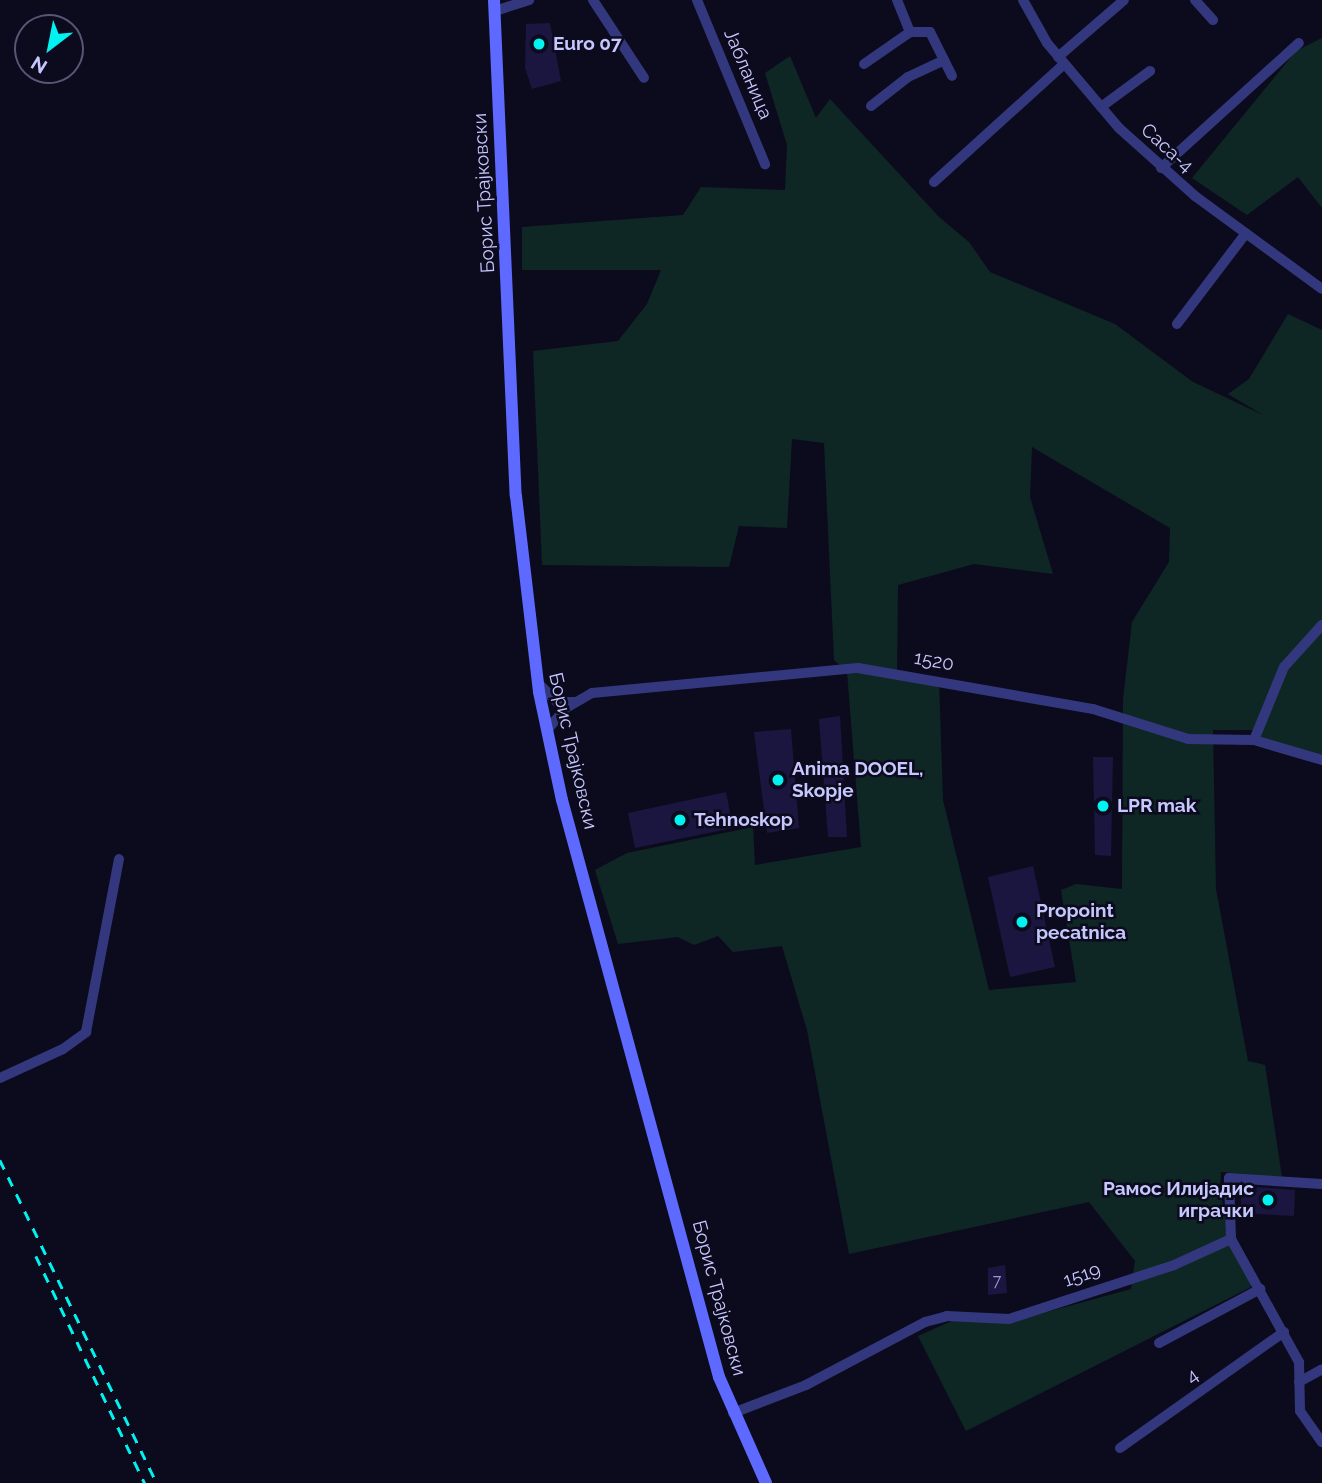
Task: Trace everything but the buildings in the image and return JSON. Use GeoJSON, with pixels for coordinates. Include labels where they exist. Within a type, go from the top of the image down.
{"type":"FeatureCollection","features":[{"type":"Feature","properties":{"kind":"main road","name":"Борис Трајковски"},"geometry":{"type":"LineString","coordinates":[[494,6],[516,496],[537,682],[547,730],[733,1413],[766,1483]]}},
{"type":"Feature","properties":{"kind":"street"},"geometry":{"type":"LineString","coordinates":[[494,6],[529,0]]}},
{"type":"Feature","properties":{"kind":"street"},"geometry":{"type":"LineString","coordinates":[[593,0],[644,78]]}},
{"type":"Feature","properties":{"kind":"street","name":"Јабланица"},"geometry":{"type":"LineString","coordinates":[[697,0],[765,164]]}},
{"type":"Feature","properties":{"kind":"street"},"geometry":{"type":"LineString","coordinates":[[897,0],[910,32]]}},
{"type":"Feature","properties":{"kind":"street","name":"Саса-4"},"geometry":{"type":"LineString","coordinates":[[1023,0],[1061,61],[1101,107],[1161,168],[1322,289]]}},
{"type":"Feature","properties":{"kind":"street"},"geometry":{"type":"LineString","coordinates":[[934,182],[1124,0]]}},
{"type":"Feature","properties":{"kind":"street"},"geometry":{"type":"LineString","coordinates":[[1195,0],[1213,20]]}},
{"type":"Feature","properties":{"kind":"street"},"geometry":{"type":"LineString","coordinates":[[864,64],[910,32],[928,31],[952,76]]}},
{"type":"Feature","properties":{"kind":"street"},"geometry":{"type":"LineString","coordinates":[[1161,168],[1299,43]]}},
{"type":"Feature","properties":{"kind":"street"},"geometry":{"type":"LineString","coordinates":[[871,106],[908,77],[944,60]]}},
{"type":"Feature","properties":{"kind":"street"},"geometry":{"type":"LineString","coordinates":[[1101,107],[1150,71]]}},
{"type":"Feature","properties":{"kind":"street"},"geometry":{"type":"LineString","coordinates":[[1177,324],[1246,233]]}},
{"type":"Feature","properties":{"kind":"street"},"geometry":{"type":"LineString","coordinates":[[1254,740],[1284,667],[1322,625]]}},
{"type":"Feature","properties":{"kind":"street","name":"1520"},"geometry":{"type":"LineString","coordinates":[[574,702],[631,686],[858,668],[1093,709],[1188,739],[1254,740],[1322,761]]}},
{"type":"Feature","properties":{"kind":"street"},"geometry":{"type":"LineString","coordinates":[[537,682],[557,702],[574,702]]}},
{"type":"Feature","properties":{"kind":"street"},"geometry":{"type":"LineString","coordinates":[[547,730],[574,702]]}},
{"type":"Feature","properties":{"kind":"street"},"geometry":{"type":"LineString","coordinates":[[0,1078],[70,1045],[86,1031],[119,859]]}},
{"type":"Feature","properties":{"kind":"street"},"geometry":{"type":"LineString","coordinates":[[1322,1184],[1229,1178],[1231,1239],[1299,1362],[1300,1411],[1322,1442]]}},
{"type":"Feature","properties":{"kind":"street","name":"1519"},"geometry":{"type":"LineString","coordinates":[[733,1413],[806,1385],[925,1322],[947,1315],[1009,1319],[1174,1265],[1231,1239]]}},
{"type":"Feature","properties":{"kind":"street"},"geometry":{"type":"LineString","coordinates":[[1159,1343],[1260,1289]]}},
{"type":"Feature","properties":{"kind":"street","name":"4"},"geometry":{"type":"LineString","coordinates":[[1120,1448],[1284,1332]]}},
{"type":"Feature","properties":{"kind":"street"},"geometry":{"type":"LineString","coordinates":[[1299,1382],[1322,1369]]}},
{"type":"Feature","properties":{"kind":"green space"},"geometry":{"type":"Polygon","coordinates":[[[1322,38],[1322,208],[1298,177],[1247,215],[1192,178],[1296,51],[1322,38]]]}},
{"type":"Feature","properties":{"kind":"green space"},"geometry":{"type":"Polygon","coordinates":[[[790,56],[816,118],[830,99],[939,217],[969,242],[990,272],[1115,324],[1193,382],[1263,415],[1228,394],[1249,379],[1288,314],[1322,330],[1322,764],[1262,744],[1253,730],[1213,730],[1216,889],[1248,1061],[1265,1065],[1282,1177],[1221,1172],[1220,1195],[1251,1287],[966,1431],[918,1336],[952,1321],[1025,1318],[1131,1289],[1135,1261],[1089,1202],[849,1254],[807,1030],[782,946],[733,952],[718,936],[694,945],[678,937],[618,944],[595,870],[627,853],[753,827],[755,865],[861,847],[847,672],[834,660],[824,443],[792,439],[787,528],[739,526],[729,567],[542,565],[533,351],[618,341],[647,304],[661,270],[522,270],[522,227],[683,215],[701,187],[785,190],[787,145],[765,73],[790,56]],[[1032,447],[1030,497],[1053,574],[974,564],[898,585],[897,676],[939,680],[943,800],[989,990],[1076,982],[1061,890],[1076,884],[1122,889],[1123,699],[1132,622],[1169,562],[1170,528],[1032,447]]]}},
{"type":"Feature","properties":{"kind":"railway"},"geometry":{"type":"LineString","coordinates":[[0,1160],[157,1483]]}},
{"type":"Feature","properties":{"kind":"railway"},"geometry":{"type":"LineString","coordinates":[[36,1256],[145,1483]]}},
{"type":"Feature","properties":{"kind":"place","name":"Euro 07"},"geometry":{"type":"Point","coordinates":[539,44]}},
{"type":"Feature","properties":{"kind":"place","name":"Anima DOOEL, Skopje"},"geometry":{"type":"Point","coordinates":[778,780]}},
{"type":"Feature","properties":{"kind":"place","name":"LPR mak"},"geometry":{"type":"Point","coordinates":[1103,806]}},
{"type":"Feature","properties":{"kind":"place","name":"Tehnoskop"},"geometry":{"type":"Point","coordinates":[680,820]}},
{"type":"Feature","properties":{"kind":"place","name":"Propoint pecatnica"},"geometry":{"type":"Point","coordinates":[1022,922]}},
{"type":"Feature","properties":{"kind":"place","name":"Рамос Илијадис играчки"},"geometry":{"type":"Point","coordinates":[1268,1200]}}]}
